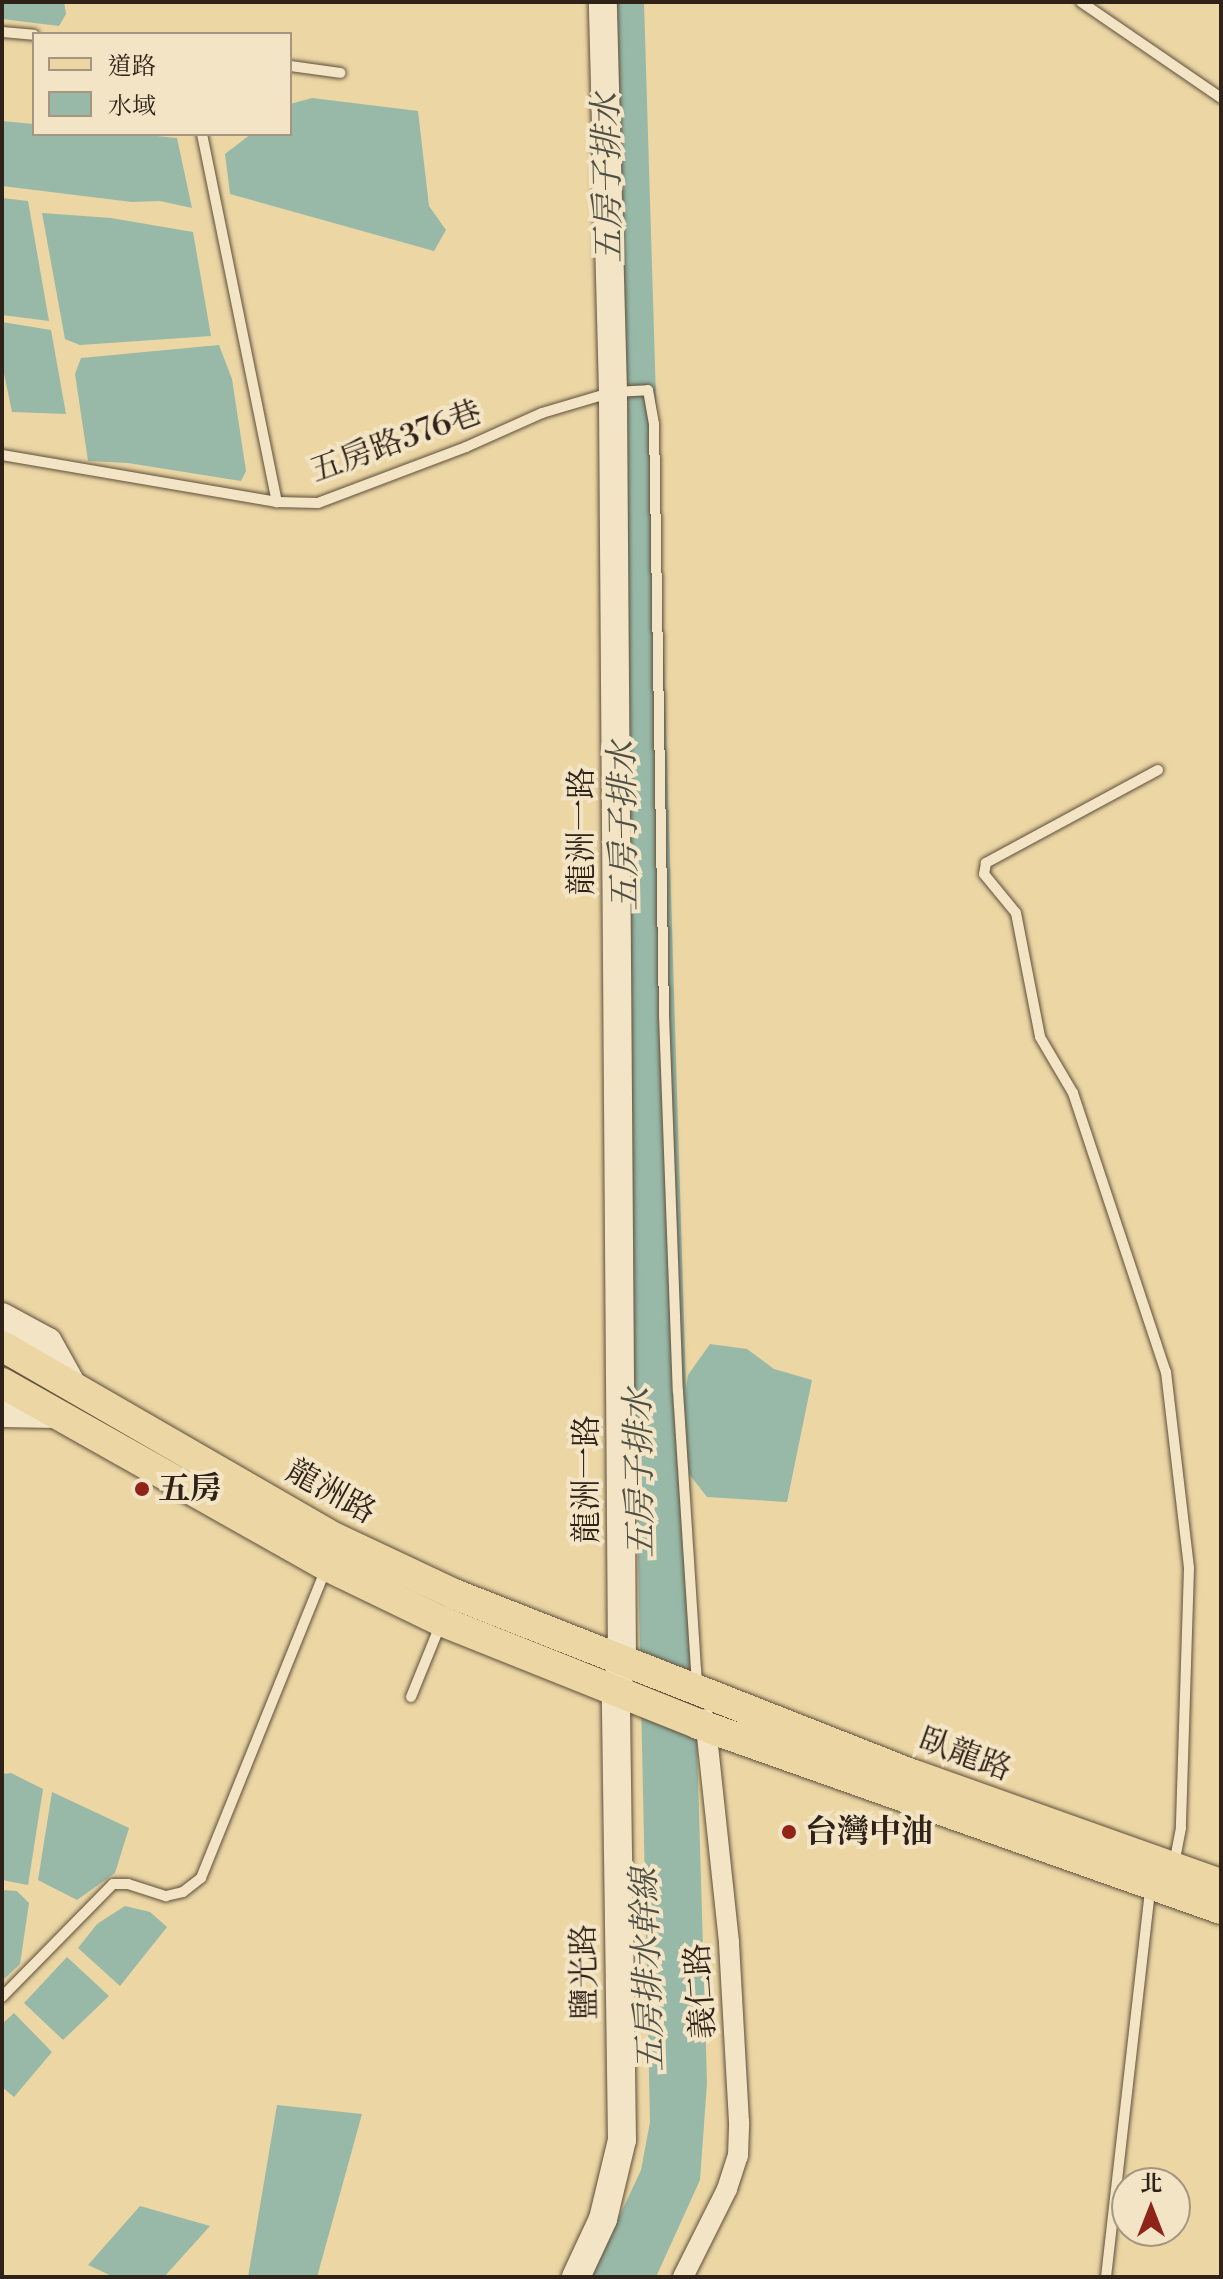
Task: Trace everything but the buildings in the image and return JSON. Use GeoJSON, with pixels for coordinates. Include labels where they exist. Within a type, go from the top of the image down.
{"type":"FeatureCollection","features":[{"type":"Feature","properties":{"kind":"main road","name":"龍洲路"},"geometry":{"type":"LineString","coordinates":[[2,1346],[335,1538],[454,1594],[692,1688]]}},
{"type":"Feature","properties":{"kind":"main road","name":"龍洲路"},"geometry":{"type":"LineString","coordinates":[[2,1383],[327,1566],[441,1621],[627,1696]]}},
{"type":"Feature","properties":{"kind":"main road","name":"臥龍路"},"geometry":{"type":"LineString","coordinates":[[692,1688],[1162,1876],[1221,1909]]}},
{"type":"Feature","properties":{"kind":"main road","name":"臥龍路"},"geometry":{"type":"LineString","coordinates":[[627,1696],[703,1726],[1162,1876],[1221,1884]]}},
{"type":"Feature","properties":{"kind":"street","name":"龍洲一路"},"geometry":{"type":"LineString","coordinates":[[603,2],[620,392],[631,1664]]}},
{"type":"Feature","properties":{"kind":"street"},"geometry":{"type":"LineString","coordinates":[[2,1317],[48,1342],[73,1387]]}},
{"type":"Feature","properties":{"kind":"street"},"geometry":{"type":"LineString","coordinates":[[2,1413],[57,1414]]}},
{"type":"Feature","properties":{"kind":"street","name":"鹽光路"},"geometry":{"type":"LineString","coordinates":[[576,2277],[603,2219],[622,2140],[627,1696],[631,1664]]}},
{"type":"Feature","properties":{"kind":"street","name":"義仁路"},"geometry":{"type":"LineString","coordinates":[[683,2277],[727,2189],[738,2156],[739,2122],[729,1942],[703,1726],[692,1688]]}},
{"type":"Feature","properties":{"kind":"lane"},"geometry":{"type":"LineString","coordinates":[[1081,2],[1221,98]]}},
{"type":"Feature","properties":{"kind":"lane"},"geometry":{"type":"LineString","coordinates":[[2,32],[32,35]]}},
{"type":"Feature","properties":{"kind":"lane"},"geometry":{"type":"LineString","coordinates":[[292,66],[341,73]]}},
{"type":"Feature","properties":{"kind":"lane"},"geometry":{"type":"LineString","coordinates":[[202,136],[277,502]]}},
{"type":"Feature","properties":{"kind":"lane","name":"五房路376巷"},"geometry":{"type":"LineString","coordinates":[[2,455],[277,502],[318,503],[453,452],[542,413],[620,392],[648,390],[654,424],[664,1015],[692,1688]]}},
{"type":"Feature","properties":{"kind":"lane"},"geometry":{"type":"LineString","coordinates":[[1106,2277],[1162,1876],[1181,1828],[1189,1568],[1166,1372],[1073,1093],[1040,1037],[1016,913],[984,874],[986,863],[1158,770]]}},
{"type":"Feature","properties":{"kind":"lane"},"geometry":{"type":"LineString","coordinates":[[2,1997],[113,1884],[128,1884],[166,1896],[183,1892],[201,1878],[327,1566]]}},
{"type":"Feature","properties":{"kind":"lane"},"geometry":{"type":"LineString","coordinates":[[411,1697],[441,1621]]}},
{"type":"Feature","properties":{"kind":"water"},"geometry":{"type":"Polygon","coordinates":[[[2,2],[64,2],[66,14],[59,26],[2,19],[2,2]]]}},
{"type":"Feature","properties":{"kind":"water"},"geometry":{"type":"Polygon","coordinates":[[[605,2],[644,2],[686,1388],[688,1375],[710,1344],[747,1349],[774,1369],[812,1380],[787,1502],[707,1497],[689,1474],[707,2083],[700,2180],[656,2277],[591,2277],[641,2170],[650,2122],[605,2]]]}},
{"type":"Feature","properties":{"kind":"water"},"geometry":{"type":"Polygon","coordinates":[[[312,98],[418,111],[429,206],[446,230],[434,251],[230,194],[225,154],[248,136],[292,136],[292,103],[312,98]]]}},
{"type":"Feature","properties":{"kind":"water"},"geometry":{"type":"Polygon","coordinates":[[[2,121],[32,124],[32,136],[177,138],[192,208],[160,201],[132,202],[2,186],[2,121]]]}},
{"type":"Feature","properties":{"kind":"water"},"geometry":{"type":"Polygon","coordinates":[[[2,198],[28,201],[49,321],[2,315],[2,198]]]}},
{"type":"Feature","properties":{"kind":"water"},"geometry":{"type":"Polygon","coordinates":[[[42,213],[111,218],[193,232],[211,336],[80,345],[65,339],[42,213]]]}},
{"type":"Feature","properties":{"kind":"water"},"geometry":{"type":"Polygon","coordinates":[[[2,322],[51,330],[66,414],[12,412],[2,364],[2,322]]]}},
{"type":"Feature","properties":{"kind":"water"},"geometry":{"type":"Polygon","coordinates":[[[219,345],[232,379],[246,471],[241,481],[128,463],[88,461],[75,374],[81,358],[219,345]]]}},
{"type":"Feature","properties":{"kind":"water"},"geometry":{"type":"Polygon","coordinates":[[[11,1773],[43,1789],[28,1885],[2,1880],[2,1774],[11,1773]]]}},
{"type":"Feature","properties":{"kind":"water"},"geometry":{"type":"Polygon","coordinates":[[[52,1792],[129,1828],[115,1873],[77,1900],[38,1880],[52,1792]]]}},
{"type":"Feature","properties":{"kind":"water"},"geometry":{"type":"Polygon","coordinates":[[[2,1890],[17,1891],[29,1903],[20,1964],[2,1981],[2,1890]]]}},
{"type":"Feature","properties":{"kind":"water"},"geometry":{"type":"Polygon","coordinates":[[[125,1906],[150,1912],[167,1927],[120,1986],[78,1948],[97,1924],[125,1906]]]}},
{"type":"Feature","properties":{"kind":"water"},"geometry":{"type":"Polygon","coordinates":[[[67,1957],[109,1996],[63,2040],[24,2003],[67,1957]]]}},
{"type":"Feature","properties":{"kind":"water"},"geometry":{"type":"Polygon","coordinates":[[[14,2013],[52,2052],[14,2097],[2,2087],[2,2024],[14,2013]]]}},
{"type":"Feature","properties":{"kind":"water"},"geometry":{"type":"Polygon","coordinates":[[[277,2105],[362,2114],[317,2277],[248,2277],[277,2105]]]}},
{"type":"Feature","properties":{"kind":"water"},"geometry":{"type":"Polygon","coordinates":[[[140,2206],[210,2226],[164,2277],[114,2277],[88,2265],[140,2206]]]}},
{"type":"Feature","properties":{"kind":"place","name":"五房"},"geometry":{"type":"Point","coordinates":[142,1489]}},
{"type":"Feature","properties":{"kind":"place","name":"台灣中油"},"geometry":{"type":"Point","coordinates":[789,1832]}},
{"type":"Feature","properties":{"kind":"water label","name":"五房子排水"},"geometry":{"type":"Point","coordinates":[609,178]}},
{"type":"Feature","properties":{"kind":"water label","name":"五房子排水"},"geometry":{"type":"Point","coordinates":[625,826]}},
{"type":"Feature","properties":{"kind":"water label","name":"五房子排水"},"geometry":{"type":"Point","coordinates":[641,1473]}},
{"type":"Feature","properties":{"kind":"water label","name":"五房排水幹線"},"geometry":{"type":"Point","coordinates":[649,1970]}}]}
